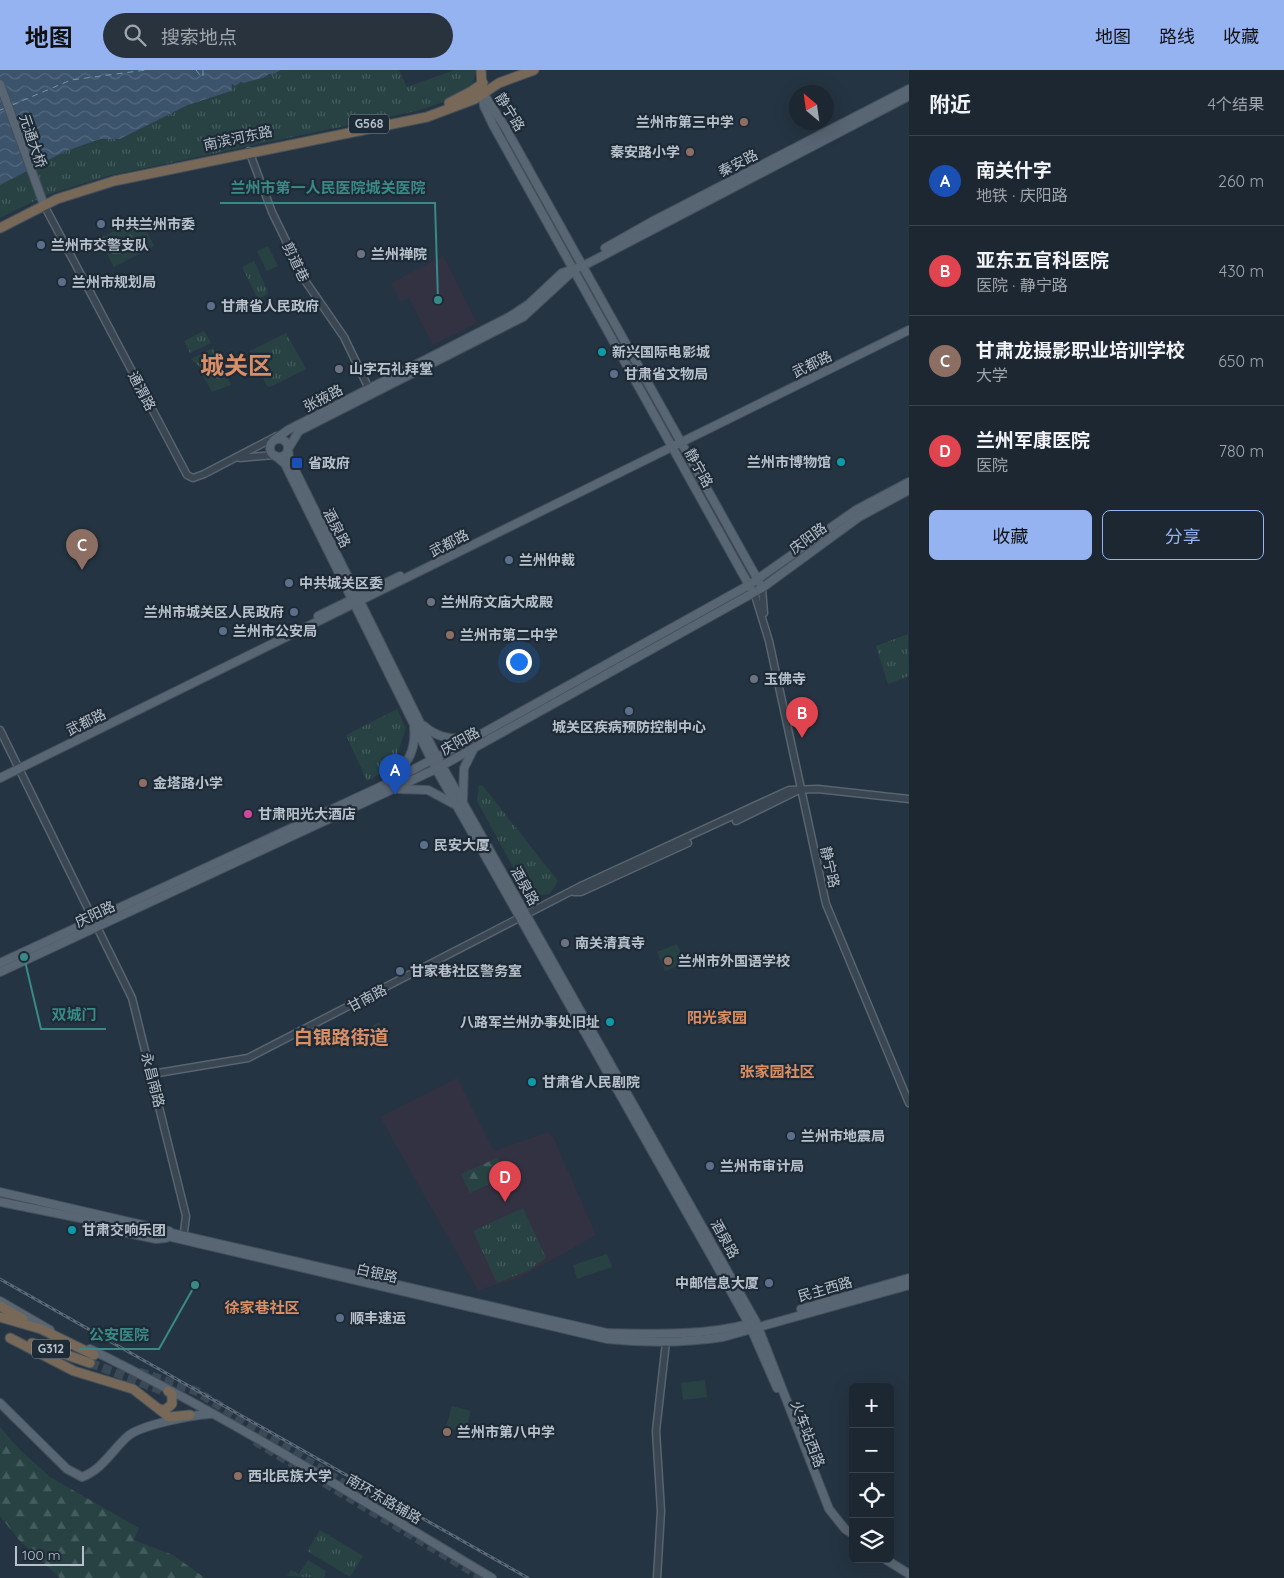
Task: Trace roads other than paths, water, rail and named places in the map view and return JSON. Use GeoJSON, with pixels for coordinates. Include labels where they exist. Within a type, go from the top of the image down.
{"type":"FeatureCollection","features":[{"type":"Feature","properties":{"kind":"highway"},"geometry":{"type":"LineString","coordinates":[[481,70],[482,93]]}},
{"type":"Feature","properties":{"kind":"highway","name":"南滨河东路"},"geometry":{"type":"LineString","coordinates":[[249,151],[426,117],[475,99],[482,93],[534,70]]}},
{"type":"Feature","properties":{"kind":"highway","name":"南滨河东路"},"geometry":{"type":"LineString","coordinates":[[0,224],[41,201],[114,181],[429,111],[462,97],[482,83]]}},
{"type":"Feature","properties":{"kind":"highway","name":"南滨河东路"},"geometry":{"type":"LineString","coordinates":[[0,228],[41,201]]}},
{"type":"Feature","properties":{"kind":"highway"},"geometry":{"type":"LineString","coordinates":[[0,1306],[41,1329]]}},
{"type":"Feature","properties":{"kind":"highway","name":"G312"},"geometry":{"type":"LineString","coordinates":[[0,1317],[41,1329],[92,1359],[0,1337]]}},
{"type":"Feature","properties":{"kind":"highway"},"geometry":{"type":"LineString","coordinates":[[10,1338],[74,1371],[133,1389],[170,1417],[190,1415]]}},
{"type":"Feature","properties":{"kind":"highway"},"geometry":{"type":"LineString","coordinates":[[160,1410],[164,1411],[172,1404],[172,1394],[168,1390]]}},
{"type":"Feature","properties":{"kind":"main road","name":"元通大桥"},"geometry":{"type":"LineString","coordinates":[[0,84],[41,201]]}},
{"type":"Feature","properties":{"kind":"main road","name":"秦安路"},"geometry":{"type":"LineString","coordinates":[[582,266],[586,260],[653,222],[909,89]]}},
{"type":"Feature","properties":{"kind":"main road","name":"静宁路"},"geometry":{"type":"LineString","coordinates":[[482,93],[492,104],[762,588]]}},
{"type":"Feature","properties":{"kind":"main road","name":"静宁路"},"geometry":{"type":"LineString","coordinates":[[482,93],[484,106],[493,125],[754,592]]}},
{"type":"Feature","properties":{"kind":"main road","name":"秦安路"},"geometry":{"type":"LineString","coordinates":[[370,391],[510,317],[529,304],[562,273],[582,266],[909,96]]}},
{"type":"Feature","properties":{"kind":"main road","name":"武都路"},"geometry":{"type":"LineString","coordinates":[[680,440],[909,326]]}},
{"type":"Feature","properties":{"kind":"main road","name":"武都路"},"geometry":{"type":"LineString","coordinates":[[0,774],[18,767],[272,643],[671,444],[909,330]]}},
{"type":"Feature","properties":{"kind":"main road","name":"张掖路"},"geometry":{"type":"LineString","coordinates":[[274,440],[288,430],[370,391]]}},
{"type":"Feature","properties":{"kind":"main road"},"geometry":{"type":"LineString","coordinates":[[288,449],[282,440],[274,440],[270,449],[275,456],[284,455],[288,449],[299,431],[370,391]]}},
{"type":"Feature","properties":{"kind":"main road","name":"酒泉路"},"geometry":{"type":"LineString","coordinates":[[288,449],[292,466],[356,601]]}},
{"type":"Feature","properties":{"kind":"main road","name":"酒泉路"},"geometry":{"type":"LineString","coordinates":[[275,456],[285,464],[434,758],[753,1326]]}},
{"type":"Feature","properties":{"kind":"main road","name":"庆阳路"},"geometry":{"type":"LineString","coordinates":[[0,972],[385,784],[483,733],[749,585],[856,510],[909,482]]}},
{"type":"Feature","properties":{"kind":"main road","name":"庆阳路"},"geometry":{"type":"LineString","coordinates":[[0,963],[95,924],[440,767],[762,588],[859,517],[909,490]]}},
{"type":"Feature","properties":{"kind":"main road"},"geometry":{"type":"LineString","coordinates":[[415,719],[430,731],[451,738],[466,738],[483,733]]}},
{"type":"Feature","properties":{"kind":"main road"},"geometry":{"type":"LineString","coordinates":[[385,784],[408,763],[414,741],[415,719]]}},
{"type":"Feature","properties":{"kind":"main road"},"geometry":{"type":"LineString","coordinates":[[393,789],[428,790],[461,805],[464,768],[475,746]]}},
{"type":"Feature","properties":{"kind":"main road","name":"武都路"},"geometry":{"type":"LineString","coordinates":[[0,778],[18,767]]}},
{"type":"Feature","properties":{"kind":"main road"},"geometry":{"type":"LineString","coordinates":[[0,1192],[173,1235]]}},
{"type":"Feature","properties":{"kind":"main road","name":"白银路"},"geometry":{"type":"LineString","coordinates":[[0,1197],[607,1333],[666,1334],[753,1326]]}},
{"type":"Feature","properties":{"kind":"main road","name":"白银路"},"geometry":{"type":"LineString","coordinates":[[0,1202],[154,1231]]}},
{"type":"Feature","properties":{"kind":"main road"},"geometry":{"type":"LineString","coordinates":[[0,1206],[156,1239],[173,1235]]}},
{"type":"Feature","properties":{"kind":"main road","name":"白银路"},"geometry":{"type":"LineString","coordinates":[[183,1237],[607,1339],[692,1342],[753,1326]]}},
{"type":"Feature","properties":{"kind":"main road","name":"民主西路"},"geometry":{"type":"LineString","coordinates":[[753,1326],[909,1278]]}},
{"type":"Feature","properties":{"kind":"main road","name":"民主西路"},"geometry":{"type":"LineString","coordinates":[[753,1326],[909,1285]]}},
{"type":"Feature","properties":{"kind":"main road"},"geometry":{"type":"LineString","coordinates":[[0,1296],[21,1312]]}},
{"type":"Feature","properties":{"kind":"main road"},"geometry":{"type":"LineString","coordinates":[[0,1301],[21,1312]]}},
{"type":"Feature","properties":{"kind":"main road","name":"南环东路辅路"},"geometry":{"type":"LineString","coordinates":[[21,1312],[46,1328],[168,1390],[492,1578]]}},
{"type":"Feature","properties":{"kind":"main road","name":"火车站西路"},"geometry":{"type":"LineString","coordinates":[[753,1326],[829,1509],[849,1532]]}},
{"type":"Feature","properties":{"kind":"main road","name":"火车站西路"},"geometry":{"type":"LineString","coordinates":[[753,1326],[794,1426],[825,1512],[839,1530],[849,1536]]}},
{"type":"Feature","properties":{"kind":"main road"},"geometry":{"type":"LineString","coordinates":[[0,1403],[67,1469],[82,1477],[101,1466],[120,1443],[136,1431],[190,1415],[210,1414]]}},
{"type":"Feature","properties":{"kind":"main road"},"geometry":{"type":"LineString","coordinates":[[894,1560],[909,1569]]}},
{"type":"Feature","properties":{"kind":"main road"},"geometry":{"type":"LineString","coordinates":[[891,1563],[909,1574]]}},
{"type":"Feature","properties":{"kind":"street","name":"剪道巷"},"geometry":{"type":"LineString","coordinates":[[249,151],[272,212],[306,282],[344,337],[370,391]]}},
{"type":"Feature","properties":{"kind":"street","name":"通渭路"},"geometry":{"type":"LineString","coordinates":[[41,201],[187,475],[193,478],[288,430]]}},
{"type":"Feature","properties":{"kind":"street"},"geometry":{"type":"LineString","coordinates":[[259,445],[274,440]]}},
{"type":"Feature","properties":{"kind":"street"},"geometry":{"type":"LineString","coordinates":[[231,460],[275,456]]}},
{"type":"Feature","properties":{"kind":"street","name":"静宁路"},"geometry":{"type":"LineString","coordinates":[[762,588],[765,625]]}},
{"type":"Feature","properties":{"kind":"street","name":"静宁路"},"geometry":{"type":"LineString","coordinates":[[754,592],[765,625],[826,904],[909,1103]]}},
{"type":"Feature","properties":{"kind":"street","name":"永昌南路"},"geometry":{"type":"LineString","coordinates":[[0,730],[132,998],[186,1216],[183,1237]]}},
{"type":"Feature","properties":{"kind":"street","name":"甘南路"},"geometry":{"type":"LineString","coordinates":[[152,1074],[248,1058],[572,892],[580,892],[800,790],[818,789],[909,799]]}},
{"type":"Feature","properties":{"kind":"street"},"geometry":{"type":"LineString","coordinates":[[657,1578],[661,1511],[656,1430],[666,1342]]}},
{"type":"Feature","properties":{"kind":"water"},"geometry":{"type":"Polygon","coordinates":[[[0,70],[281,70],[272,75],[269,74],[244,83],[241,82],[235,86],[232,84],[231,91],[188,105],[120,139],[100,139],[64,152],[0,185],[0,70]]]}},
{"type":"Feature","properties":{"kind":"tunnel"},"geometry":{"type":"LineString","coordinates":[[90,1363],[174,1395]]}},
{"type":"Feature","properties":{"kind":"tunnel"},"geometry":{"type":"LineString","coordinates":[[139,1372],[196,1391],[405,1522]]}},
{"type":"Feature","properties":{"kind":"tunnel"},"geometry":{"type":"LineString","coordinates":[[255,1441],[483,1578]]}},
{"type":"Feature","properties":{"kind":"railway"},"geometry":{"type":"LineString","coordinates":[[0,1279],[528,1578]]}},
{"type":"Feature","properties":{"kind":"place","name":"兰州市第三中学"},"geometry":{"type":"Point","coordinates":[744,122]}},
{"type":"Feature","properties":{"kind":"place","name":"秦安路小学"},"geometry":{"type":"Point","coordinates":[690,152]}},
{"type":"Feature","properties":{"kind":"place","name":"中共兰州市委"},"geometry":{"type":"Point","coordinates":[101,224]}},
{"type":"Feature","properties":{"kind":"place","name":"兰州市交警支队"},"geometry":{"type":"Point","coordinates":[41,245]}},
{"type":"Feature","properties":{"kind":"place","name":"兰州禅院"},"geometry":{"type":"Point","coordinates":[361,254]}},
{"type":"Feature","properties":{"kind":"place","name":"兰州市规划局"},"geometry":{"type":"Point","coordinates":[62,282]}},
{"type":"Feature","properties":{"kind":"place","name":"兰州市第一人民医院城关医院"},"geometry":{"type":"Point","coordinates":[438,300]}},
{"type":"Feature","properties":{"kind":"place","name":"甘肃省人民政府"},"geometry":{"type":"Point","coordinates":[211,306]}},
{"type":"Feature","properties":{"kind":"place","name":"新兴国际电影城"},"geometry":{"type":"Point","coordinates":[602,352]}},
{"type":"Feature","properties":{"kind":"place","name":"山字石礼拜堂"},"geometry":{"type":"Point","coordinates":[339,369]}},
{"type":"Feature","properties":{"kind":"place","name":"甘肃省文物局"},"geometry":{"type":"Point","coordinates":[614,374]}},
{"type":"Feature","properties":{"kind":"place","name":"兰州市博物馆"},"geometry":{"type":"Point","coordinates":[841,462]}},
{"type":"Feature","properties":{"kind":"place","name":"省政府"},"geometry":{"type":"Point","coordinates":[297,463]}},
{"type":"Feature","properties":{"kind":"place","name":"兰州仲裁"},"geometry":{"type":"Point","coordinates":[509,560]}},
{"type":"Feature","properties":{"kind":"place","name":"甘肃龙摄影职业培训学校"},"geometry":{"type":"Point","coordinates":[82,570]}},
{"type":"Feature","properties":{"kind":"place","name":"中共城关区委"},"geometry":{"type":"Point","coordinates":[289,583]}},
{"type":"Feature","properties":{"kind":"place","name":"兰州府文庙大成殿"},"geometry":{"type":"Point","coordinates":[431,602]}},
{"type":"Feature","properties":{"kind":"place","name":"兰州市城关区人民政府"},"geometry":{"type":"Point","coordinates":[294,612]}},
{"type":"Feature","properties":{"kind":"place","name":"兰州市公安局"},"geometry":{"type":"Point","coordinates":[223,631]}},
{"type":"Feature","properties":{"kind":"place","name":"兰州市第二中学"},"geometry":{"type":"Point","coordinates":[450,635]}},
{"type":"Feature","properties":{"kind":"place","name":"玉佛寺"},"geometry":{"type":"Point","coordinates":[754,679]}},
{"type":"Feature","properties":{"kind":"place","name":"城关区疾病预防控制中心"},"geometry":{"type":"Point","coordinates":[629,711]}},
{"type":"Feature","properties":{"kind":"place","name":"亚东五官科医院"},"geometry":{"type":"Point","coordinates":[802,738]}},
{"type":"Feature","properties":{"kind":"place","name":"金塔路小学"},"geometry":{"type":"Point","coordinates":[143,783]}},
{"type":"Feature","properties":{"kind":"place","name":"南关什字"},"geometry":{"type":"Point","coordinates":[395,795]}},
{"type":"Feature","properties":{"kind":"place","name":"甘肃阳光大酒店"},"geometry":{"type":"Point","coordinates":[248,814]}},
{"type":"Feature","properties":{"kind":"place","name":"民安大厦"},"geometry":{"type":"Point","coordinates":[424,845]}},
{"type":"Feature","properties":{"kind":"place","name":"南关清真寺"},"geometry":{"type":"Point","coordinates":[565,943]}},
{"type":"Feature","properties":{"kind":"place","name":"双城门"},"geometry":{"type":"Point","coordinates":[24,957]}},
{"type":"Feature","properties":{"kind":"place","name":"兰州市外国语学校"},"geometry":{"type":"Point","coordinates":[668,961]}},
{"type":"Feature","properties":{"kind":"place","name":"甘家巷社区警务室"},"geometry":{"type":"Point","coordinates":[400,971]}},
{"type":"Feature","properties":{"kind":"place","name":"八路军兰州办事处旧址"},"geometry":{"type":"Point","coordinates":[610,1022]}},
{"type":"Feature","properties":{"kind":"place","name":"甘肃省人民剧院"},"geometry":{"type":"Point","coordinates":[532,1082]}},
{"type":"Feature","properties":{"kind":"place","name":"兰州市地震局"},"geometry":{"type":"Point","coordinates":[791,1136]}},
{"type":"Feature","properties":{"kind":"place","name":"兰州市审计局"},"geometry":{"type":"Point","coordinates":[710,1166]}},
{"type":"Feature","properties":{"kind":"place","name":"兰州军康医院"},"geometry":{"type":"Point","coordinates":[505,1202]}},
{"type":"Feature","properties":{"kind":"place","name":"甘肃交响乐团"},"geometry":{"type":"Point","coordinates":[72,1230]}},
{"type":"Feature","properties":{"kind":"place","name":"中邮信息大厦"},"geometry":{"type":"Point","coordinates":[769,1283]}},
{"type":"Feature","properties":{"kind":"place","name":"公安医院"},"geometry":{"type":"Point","coordinates":[195,1285]}},
{"type":"Feature","properties":{"kind":"place","name":"顺丰速运"},"geometry":{"type":"Point","coordinates":[340,1318]}},
{"type":"Feature","properties":{"kind":"place","name":"兰州市第八中学"},"geometry":{"type":"Point","coordinates":[447,1432]}},
{"type":"Feature","properties":{"kind":"place","name":"西北民族大学"},"geometry":{"type":"Point","coordinates":[238,1476]}},
{"type":"Feature","properties":{"kind":"district","name":"城关区"},"geometry":{"type":"Point","coordinates":[236,366]}},
{"type":"Feature","properties":{"kind":"district","name":"阳光家园"},"geometry":{"type":"Point","coordinates":[717,1018]}},
{"type":"Feature","properties":{"kind":"district","name":"白银路街道"},"geometry":{"type":"Point","coordinates":[341,1037]}},
{"type":"Feature","properties":{"kind":"district","name":"张家园社区"},"geometry":{"type":"Point","coordinates":[777,1072]}},
{"type":"Feature","properties":{"kind":"district","name":"徐家巷社区"},"geometry":{"type":"Point","coordinates":[262,1308]}}]}
